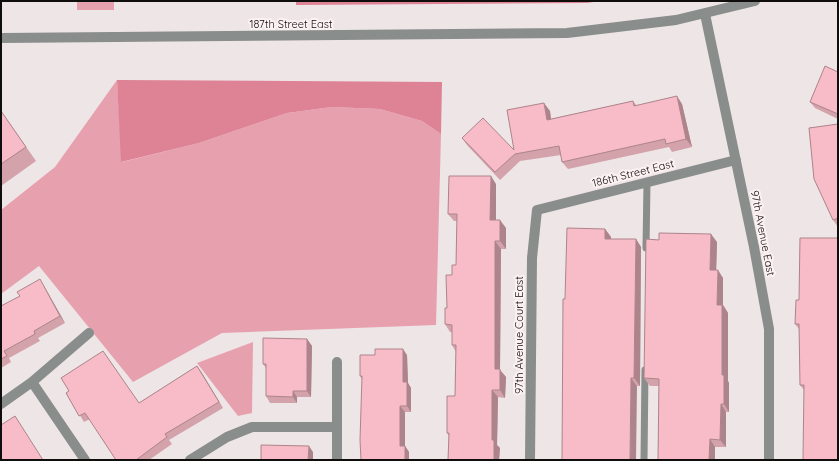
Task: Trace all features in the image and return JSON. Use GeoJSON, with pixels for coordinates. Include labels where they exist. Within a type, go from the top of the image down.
{"type":"FeatureCollection","features":[{"type":"Feature","properties":{"kind":"street","name":"187th Street East"},"geometry":{"type":"LineString","coordinates":[[1,38],[510,35],[582,32],[618,28],[705,14],[755,1]]}},
{"type":"Feature","properties":{"kind":"street","name":"97th Avenue East"},"geometry":{"type":"LineString","coordinates":[[705,14],[754,247],[768,329],[768,460]]}},
{"type":"Feature","properties":{"kind":"street","name":"186th Street East"},"geometry":{"type":"LineString","coordinates":[[537,210],[736,160]]}},
{"type":"Feature","properties":{"kind":"street","name":"97th Avenue Court East"},"geometry":{"type":"LineString","coordinates":[[530,460],[532,258],[537,210]]}},
{"type":"Feature","properties":{"kind":"street"},"geometry":{"type":"LineString","coordinates":[[1,404],[32,382],[89,333]]}},
{"type":"Feature","properties":{"kind":"street"},"geometry":{"type":"LineString","coordinates":[[337,362],[337,460]]}},
{"type":"Feature","properties":{"kind":"street"},"geometry":{"type":"LineString","coordinates":[[32,382],[85,460]]}},
{"type":"Feature","properties":{"kind":"street"},"geometry":{"type":"LineString","coordinates":[[190,460],[227,437],[252,428],[337,428]]}},
{"type":"Feature","properties":{"kind":"lane"},"geometry":{"type":"LineString","coordinates":[[646,254],[647,182]]}},
{"type":"Feature","properties":{"kind":"lane"},"geometry":{"type":"LineString","coordinates":[[644,460],[645,365]]}},
{"type":"Feature","properties":{"kind":"shaded area"},"geometry":{"type":"Polygon","coordinates":[[[77,1],[114,1],[114,10],[77,10],[77,1]]]}},
{"type":"Feature","properties":{"kind":"shaded area"},"geometry":{"type":"Polygon","coordinates":[[[296,1],[600,1],[587,3],[296,5],[296,1]]]}},
{"type":"Feature","properties":{"kind":"shaded area"},"geometry":{"type":"Polygon","coordinates":[[[117,80],[122,162],[199,143],[287,113],[332,107],[380,109],[422,121],[441,134],[436,325],[222,333],[133,382],[39,266],[1,294],[1,210],[55,167],[117,80]]]}},
{"type":"Feature","properties":{"kind":"shaded area"},"geometry":{"type":"Polygon","coordinates":[[[117,80],[442,82],[441,134],[422,121],[380,109],[332,107],[287,113],[199,143],[121,162],[117,80]]]}},
{"type":"Feature","properties":{"kind":"shaded area"},"geometry":{"type":"Polygon","coordinates":[[[253,342],[252,413],[238,416],[197,363],[253,342]]]}},
{"type":"Feature","properties":{"kind":"building"},"geometry":{"type":"Polygon","coordinates":[[[825,66],[838,72],[838,114],[810,102],[825,66]]]}},
{"type":"Feature","properties":{"kind":"building"},"geometry":{"type":"Polygon","coordinates":[[[677,96],[686,139],[666,144],[665,139],[562,162],[559,146],[515,154],[495,172],[462,138],[483,118],[514,150],[507,110],[544,103],[547,120],[633,101],[634,106],[677,96]]]}},
{"type":"Feature","properties":{"kind":"building"},"geometry":{"type":"Polygon","coordinates":[[[1,111],[26,147],[1,164],[1,111]]]}},
{"type":"Feature","properties":{"kind":"building"},"geometry":{"type":"Polygon","coordinates":[[[838,124],[838,218],[833,220],[814,179],[809,128],[838,124]]]}},
{"type":"Feature","properties":{"kind":"building"},"geometry":{"type":"Polygon","coordinates":[[[449,176],[491,176],[490,220],[500,220],[500,241],[495,241],[495,369],[500,369],[500,390],[492,390],[492,440],[494,440],[494,460],[448,460],[449,433],[447,433],[447,396],[455,396],[456,345],[452,345],[452,325],[445,324],[445,308],[447,308],[446,275],[452,275],[452,265],[456,265],[457,214],[448,214],[449,176]]]}},
{"type":"Feature","properties":{"kind":"building"},"geometry":{"type":"Polygon","coordinates":[[[567,228],[605,229],[605,239],[636,239],[634,378],[631,378],[630,460],[562,460],[563,299],[565,299],[567,228]]]}},
{"type":"Feature","properties":{"kind":"building"},"geometry":{"type":"Polygon","coordinates":[[[659,233],[711,234],[710,270],[718,270],[717,305],[722,305],[722,375],[724,375],[724,404],[721,404],[720,440],[710,439],[709,460],[658,460],[659,379],[644,378],[646,239],[659,240],[659,233]]]}},
{"type":"Feature","properties":{"kind":"building"},"geometry":{"type":"Polygon","coordinates":[[[800,238],[838,238],[838,460],[803,460],[804,385],[800,385],[799,324],[795,324],[796,300],[799,300],[800,238]]]}},
{"type":"Feature","properties":{"kind":"building"},"geometry":{"type":"Polygon","coordinates":[[[40,279],[60,316],[34,331],[35,334],[4,351],[7,356],[1,359],[1,306],[20,296],[17,292],[40,279]]]}},
{"type":"Feature","properties":{"kind":"building"},"geometry":{"type":"Polygon","coordinates":[[[263,338],[307,339],[307,391],[293,391],[293,397],[266,396],[266,364],[263,364],[263,338]]]}},
{"type":"Feature","properties":{"kind":"building"},"geometry":{"type":"Polygon","coordinates":[[[375,349],[403,349],[403,382],[407,382],[407,406],[400,406],[400,446],[405,446],[405,460],[361,460],[360,440],[362,376],[360,376],[360,355],[375,355],[375,349]]]}},
{"type":"Feature","properties":{"kind":"building"},"geometry":{"type":"Polygon","coordinates":[[[103,351],[139,403],[197,366],[219,402],[165,434],[167,437],[136,460],[116,460],[85,413],[79,416],[66,393],[69,391],[61,378],[103,351]]]}},
{"type":"Feature","properties":{"kind":"building"},"geometry":{"type":"Polygon","coordinates":[[[15,416],[43,460],[1,460],[1,425],[15,416]]]}},
{"type":"Feature","properties":{"kind":"building"},"geometry":{"type":"Polygon","coordinates":[[[261,445],[309,446],[308,460],[261,460],[261,445]]]}}]}
